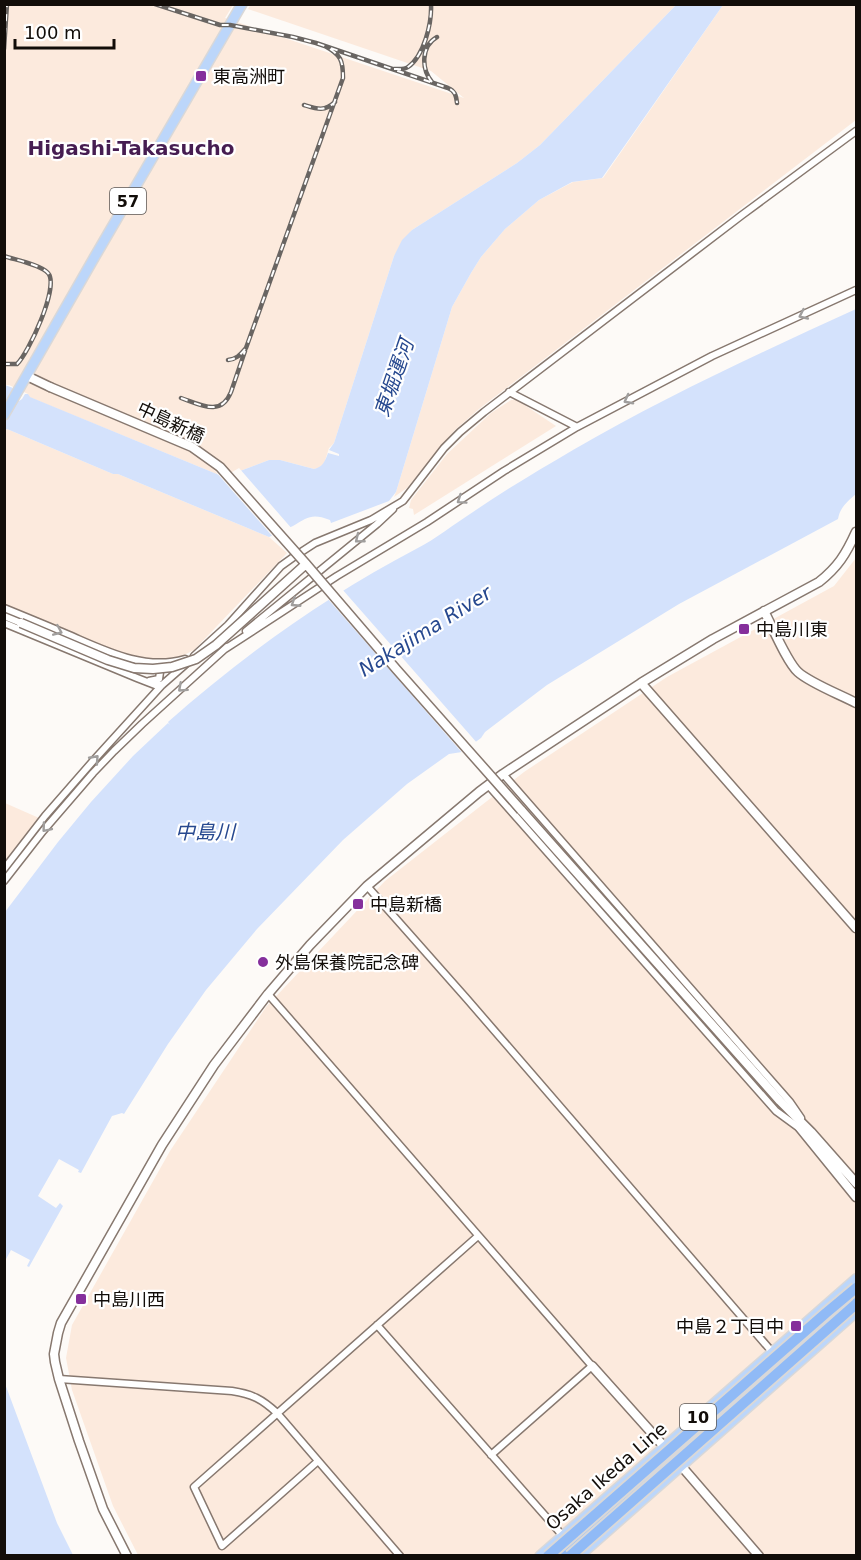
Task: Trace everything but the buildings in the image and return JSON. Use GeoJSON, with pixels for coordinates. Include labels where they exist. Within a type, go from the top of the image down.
{"type":"FeatureCollection","features":[{"type":"Feature","properties":{"kind":"highway"},"geometry":{"type":"LineString","coordinates":[[548,1556],[856,1288]]}},
{"type":"Feature","properties":{"kind":"highway"},"geometry":{"type":"LineString","coordinates":[[630,1497],[856,1297]]}},
{"type":"Feature","properties":{"kind":"highway"},"geometry":{"type":"LineString","coordinates":[[558,1556],[856,1304]]}},
{"type":"Feature","properties":{"kind":"highway"},"geometry":{"type":"LineString","coordinates":[[570,1556],[672,1456]]}},
{"type":"Feature","properties":{"kind":"main road","name":"57"},"geometry":{"type":"LineString","coordinates":[[4,415],[242,4]]}},
{"type":"Feature","properties":{"kind":"main road","name":"Osaka Ikeda Line"},"geometry":{"type":"LineString","coordinates":[[540,1556],[856,1279]]}},
{"type":"Feature","properties":{"kind":"main road","name":"10"},"geometry":{"type":"LineString","coordinates":[[579,1556],[856,1312]]}},
{"type":"Feature","properties":{"kind":"street"},"geometry":{"type":"LineString","coordinates":[[4,882],[93,773],[142,724],[225,649],[403,501],[444,448],[460,432],[509,392],[856,131]]}},
{"type":"Feature","properties":{"kind":"street"},"geometry":{"type":"LineString","coordinates":[[225,649],[337,576],[577,427],[712,356],[856,290]]}},
{"type":"Feature","properties":{"kind":"street","name":"中島新橋"},"geometry":{"type":"LineString","coordinates":[[27,376],[192,447],[220,467],[397,670],[806,1130]]}},
{"type":"Feature","properties":{"kind":"street"},"geometry":{"type":"LineString","coordinates":[[509,392],[577,427]]}},
{"type":"Feature","properties":{"kind":"street"},"geometry":{"type":"LineString","coordinates":[[4,869],[45,816],[162,685],[228,625],[282,566],[315,543],[371,520],[403,501]]}},
{"type":"Feature","properties":{"kind":"street"},"geometry":{"type":"LineString","coordinates":[[127,1556],[103,1509],[59,1379],[54,1354],[61,1323],[162,1145],[214,1065],[268,994],[310,945],[367,886],[488,785],[641,683],[713,639],[829,574],[843,558],[856,532]]}},
{"type":"Feature","properties":{"kind":"street"},"geometry":{"type":"LineString","coordinates":[[4,616],[108,660],[134,668],[172,667],[196,659],[216,645],[306,564]]}},
{"type":"Feature","properties":{"kind":"street"},"geometry":{"type":"LineString","coordinates":[[4,608],[98,648],[133,660],[179,661],[197,654]]}},
{"type":"Feature","properties":{"kind":"street"},"geometry":{"type":"LineString","coordinates":[[764,611],[799,673],[856,703]]}},
{"type":"Feature","properties":{"kind":"street"},"geometry":{"type":"LineString","coordinates":[[4,623],[137,678],[155,685],[162,685]]}},
{"type":"Feature","properties":{"kind":"street"},"geometry":{"type":"LineString","coordinates":[[137,678],[152,681],[161,676],[159,668],[147,662]]}},
{"type":"Feature","properties":{"kind":"street"},"geometry":{"type":"LineString","coordinates":[[641,683],[856,928]]}},
{"type":"Feature","properties":{"kind":"street"},"geometry":{"type":"LineString","coordinates":[[503,774],[790,1102],[806,1130],[856,1197]]}},
{"type":"Feature","properties":{"kind":"street"},"geometry":{"type":"LineString","coordinates":[[488,785],[776,1111],[806,1130],[856,1183]]}},
{"type":"Feature","properties":{"kind":"street"},"geometry":{"type":"LineString","coordinates":[[367,886],[789,1372]]}},
{"type":"Feature","properties":{"kind":"street"},"geometry":{"type":"LineString","coordinates":[[268,994],[759,1556]]}},
{"type":"Feature","properties":{"kind":"street"},"geometry":{"type":"LineString","coordinates":[[318,1461],[222,1546],[194,1487],[478,1236]]}},
{"type":"Feature","properties":{"kind":"street"},"geometry":{"type":"LineString","coordinates":[[377,1325],[563,1536]]}},
{"type":"Feature","properties":{"kind":"street"},"geometry":{"type":"LineString","coordinates":[[492,1455],[592,1366]]}},
{"type":"Feature","properties":{"kind":"street"},"geometry":{"type":"LineString","coordinates":[[59,1379],[245,1393],[257,1397],[277,1413],[400,1556]]}},
{"type":"Feature","properties":{"kind":"shaded area"},"geometry":{"type":"Polygon","coordinates":[[[251,4],[676,5],[540,145],[517,163],[412,230],[394,256],[334,443],[329,448],[324,464],[314,469],[280,460],[269,460],[224,477],[5,385],[5,5],[233,5],[225,18],[464,98],[431,71],[248,9],[251,4]]]}},
{"type":"Feature","properties":{"kind":"shaded area"},"geometry":{"type":"Polygon","coordinates":[[[723,5],[856,5],[856,120],[479,409],[455,430],[407,488],[394,497],[452,307],[481,257],[505,229],[539,200],[573,182],[603,178],[723,5]]]}},
{"type":"Feature","properties":{"kind":"shaded area"},"geometry":{"type":"Polygon","coordinates":[[[511,400],[517,400],[556,426],[414,515],[413,509],[409,508],[411,500],[447,454],[491,413],[511,400]]]}},
{"type":"Feature","properties":{"kind":"shaded area"},"geometry":{"type":"Polygon","coordinates":[[[7,429],[269,537],[287,553],[194,650],[174,660],[147,659],[114,651],[5,605],[4,434],[7,429]]]}},
{"type":"Feature","properties":{"kind":"shaded area"},"geometry":{"type":"Polygon","coordinates":[[[856,558],[856,1555],[138,1555],[113,1506],[72,1390],[66,1358],[72,1325],[170,1151],[266,1007],[385,881],[524,772],[667,677],[834,586],[856,558]]]}},
{"type":"Feature","properties":{"kind":"shaded area"},"geometry":{"type":"Polygon","coordinates":[[[5,803],[39,818],[5,861],[5,803]]]}},
{"type":"Feature","properties":{"kind":"water","name":"東堀運河"},"geometry":{"type":"Polygon","coordinates":[[[676,5],[723,5],[602,178],[572,182],[539,200],[505,229],[481,257],[452,307],[396,492],[389,501],[331,523],[330,520],[324,518],[310,517],[269,537],[5,430],[5,385],[13,388],[9,395],[19,401],[25,394],[28,394],[30,397],[224,477],[269,460],[280,460],[314,469],[322,465],[328,453],[339,456],[329,450],[334,443],[394,256],[402,240],[412,230],[517,163],[540,145],[676,5]]]}},
{"type":"Feature","properties":{"kind":"water","name":"中島川"},"geometry":{"type":"Polygon","coordinates":[[[856,309],[856,494],[842,508],[838,519],[679,604],[547,685],[462,752],[449,754],[407,784],[343,840],[257,929],[206,990],[168,1044],[124,1114],[112,1116],[81,1173],[59,1159],[38,1196],[56,1208],[60,1203],[63,1206],[29,1267],[27,1266],[30,1260],[11,1250],[5,1261],[5,912],[91,802],[133,756],[168,723],[170,725],[168,722],[197,697],[256,650],[350,586],[431,541],[510,488],[607,431],[713,376],[856,309]]]}},
{"type":"Feature","properties":{"kind":"water"},"geometry":{"type":"Polygon","coordinates":[[[4,1381],[57,1523],[73,1555],[5,1555],[4,1381]]]}},
{"type":"Feature","properties":{"kind":"pier"},"geometry":{"type":"Polygon","coordinates":[[[239,468],[293,530],[274,538],[215,471],[227,475],[239,468]]]}},
{"type":"Feature","properties":{"kind":"pier"},"geometry":{"type":"Polygon","coordinates":[[[342,589],[478,744],[464,755],[327,598],[342,589]]]}},
{"type":"Feature","properties":{"kind":"railway"},"geometry":{"type":"LineString","coordinates":[[4,49],[7,4]]}},
{"type":"Feature","properties":{"kind":"railway"},"geometry":{"type":"LineString","coordinates":[[155,4],[220,25],[230,25],[316,43],[448,88],[455,94],[457,103]]}},
{"type":"Feature","properties":{"kind":"railway"},"geometry":{"type":"LineString","coordinates":[[394,69],[406,68],[414,62],[423,47],[430,20],[431,4]]}},
{"type":"Feature","properties":{"kind":"railway"},"geometry":{"type":"LineString","coordinates":[[432,82],[428,77],[424,58],[428,46],[437,37]]}},
{"type":"Feature","properties":{"kind":"railway"},"geometry":{"type":"LineString","coordinates":[[228,360],[234,359],[246,348],[343,78],[340,59],[335,52],[325,46]]}},
{"type":"Feature","properties":{"kind":"railway"},"geometry":{"type":"LineString","coordinates":[[304,105],[320,109],[335,102]]}},
{"type":"Feature","properties":{"kind":"railway"},"geometry":{"type":"LineString","coordinates":[[4,256],[45,270],[51,280],[41,320],[22,358],[17,364],[4,364]]}},
{"type":"Feature","properties":{"kind":"railway"},"geometry":{"type":"LineString","coordinates":[[181,398],[203,406],[216,407],[222,404],[231,392],[245,351]]}},
{"type":"Feature","properties":{"kind":"place","name":"東高洲町"},"geometry":{"type":"Point","coordinates":[201,76]}},
{"type":"Feature","properties":{"kind":"place","name":"中島川東"},"geometry":{"type":"Point","coordinates":[744,629]}},
{"type":"Feature","properties":{"kind":"place","name":"中島新橋"},"geometry":{"type":"Point","coordinates":[358,904]}},
{"type":"Feature","properties":{"kind":"place","name":"外島保養院記念碑"},"geometry":{"type":"Point","coordinates":[263,962]}},
{"type":"Feature","properties":{"kind":"place","name":"中島川西"},"geometry":{"type":"Point","coordinates":[81,1299]}},
{"type":"Feature","properties":{"kind":"place","name":"中島２丁目中"},"geometry":{"type":"Point","coordinates":[796,1326]}},
{"type":"Feature","properties":{"kind":"district","name":"Higashi-Takasucho"},"geometry":{"type":"Point","coordinates":[131,148]}},
{"type":"Feature","properties":{"kind":"water label","name":"Nakajima River"},"geometry":{"type":"Point","coordinates":[425,631]}}]}
